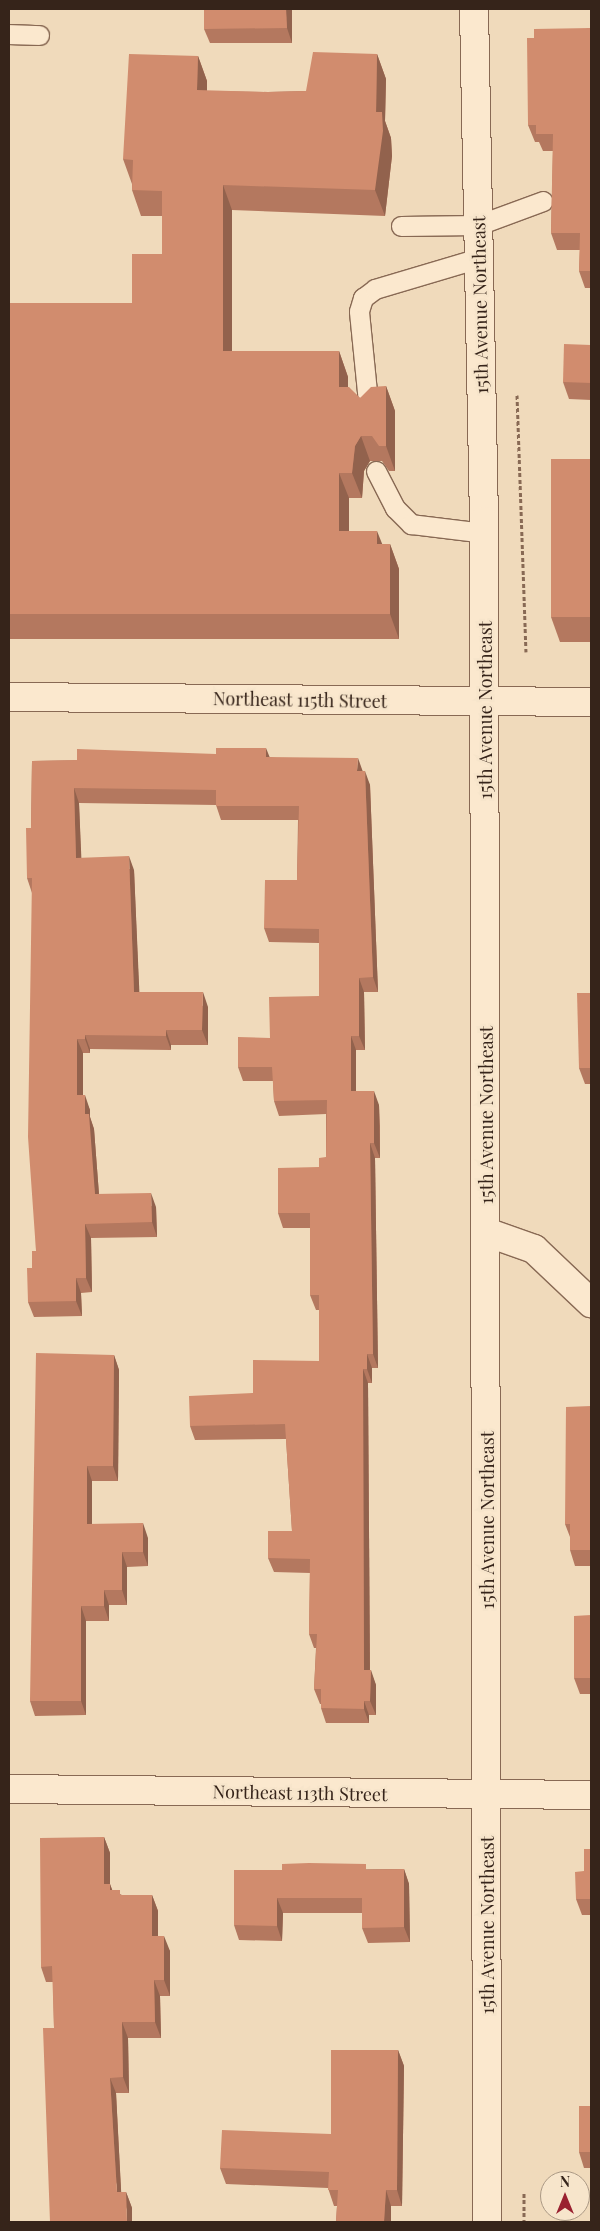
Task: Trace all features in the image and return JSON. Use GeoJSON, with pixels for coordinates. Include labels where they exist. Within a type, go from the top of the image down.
{"type":"FeatureCollection","features":[{"type":"Feature","properties":{"kind":"street","name":"15th Avenue Northeast"},"geometry":{"type":"LineString","coordinates":[[474,9],[484,533],[485,702],[488,1795],[487,2222]]}},
{"type":"Feature","properties":{"kind":"street","name":"Northeast 115th Street"},"geometry":{"type":"LineString","coordinates":[[9,698],[591,702]]}},
{"type":"Feature","properties":{"kind":"street"},"geometry":{"type":"LineString","coordinates":[[486,1232],[534,1250],[591,1303]]}},
{"type":"Feature","properties":{"kind":"street","name":"Northeast 113th Street"},"geometry":{"type":"LineString","coordinates":[[9,1789],[591,1795]]}},
{"type":"Feature","properties":{"kind":"lane"},"geometry":{"type":"LineString","coordinates":[[9,34],[39,35]]}},
{"type":"Feature","properties":{"kind":"lane"},"geometry":{"type":"LineString","coordinates":[[401,226],[478,225],[543,201]]}},
{"type":"Feature","properties":{"kind":"lane"},"geometry":{"type":"LineString","coordinates":[[369,412],[359,311],[363,298],[375,289],[479,258]]}},
{"type":"Feature","properties":{"kind":"lane"},"geometry":{"type":"LineString","coordinates":[[376,471],[395,508],[411,524],[484,533]]}},
{"type":"Feature","properties":{"kind":"path"},"geometry":{"type":"LineString","coordinates":[[516,384],[526,652]]}},
{"type":"Feature","properties":{"kind":"path"},"geometry":{"type":"LineString","coordinates":[[524,2193],[524,2222]]}},
{"type":"Feature","properties":{"kind":"building"},"geometry":{"type":"Polygon","coordinates":[[[204,9],[286,9],[287,28],[204,29],[204,9]]]}},
{"type":"Feature","properties":{"kind":"building"},"geometry":{"type":"Polygon","coordinates":[[[591,28],[591,271],[579,271],[580,233],[551,233],[553,134],[536,134],[536,125],[528,125],[527,38],[534,38],[534,29],[591,28]]]}},
{"type":"Feature","properties":{"kind":"building"},"geometry":{"type":"Polygon","coordinates":[[[313,52],[377,54],[376,112],[382,112],[383,131],[375,190],[223,185],[223,351],[339,351],[339,387],[349,387],[360,398],[371,387],[386,386],[386,446],[379,446],[372,436],[361,436],[355,446],[352,473],[339,473],[339,531],[377,531],[377,544],[390,544],[390,614],[9,614],[9,303],[132,303],[132,254],[162,254],[162,191],[132,190],[133,160],[123,159],[129,54],[198,56],[197,90],[268,92],[306,91],[313,52]]]}},
{"type":"Feature","properties":{"kind":"building"},"geometry":{"type":"Polygon","coordinates":[[[564,344],[591,345],[591,383],[563,382],[564,344]]]}},
{"type":"Feature","properties":{"kind":"building"},"geometry":{"type":"Polygon","coordinates":[[[551,459],[591,459],[591,617],[551,617],[551,459]]]}},
{"type":"Feature","properties":{"kind":"building"},"geometry":{"type":"Polygon","coordinates":[[[216,748],[266,748],[266,757],[358,758],[357,771],[365,771],[373,977],[359,978],[359,1036],[351,1036],[351,1091],[374,1091],[374,1143],[370,1143],[373,1354],[367,1354],[367,1369],[363,1369],[364,1670],[371,1670],[370,1701],[364,1701],[364,1709],[321,1708],[321,1689],[314,1689],[317,1634],[309,1634],[310,1559],[268,1558],[268,1531],[292,1531],[285,1424],[190,1426],[189,1396],[253,1393],[253,1360],[319,1361],[319,1295],[310,1295],[310,1213],[278,1213],[278,1168],[319,1167],[319,1158],[326,1157],[327,1100],[274,1101],[272,1067],[238,1067],[238,1037],[270,1038],[269,997],[319,996],[319,929],[264,928],[265,880],[297,880],[299,806],[216,806],[216,790],[74,788],[76,858],[129,856],[134,992],[203,992],[202,1030],[166,1030],[166,1036],[85,1035],[85,1039],[77,1039],[77,1095],[85,1095],[85,1114],[89,1114],[95,1194],[151,1193],[152,1222],[85,1224],[86,1278],[76,1278],[76,1301],[28,1302],[27,1268],[32,1268],[32,1251],[36,1251],[28,1137],[32,878],[27,878],[26,828],[31,828],[32,761],[77,760],[77,749],[216,754],[216,748]]]}},
{"type":"Feature","properties":{"kind":"building"},"geometry":{"type":"Polygon","coordinates":[[[577,993],[591,993],[591,1068],[579,1068],[577,993]]]}},
{"type":"Feature","properties":{"kind":"building"},"geometry":{"type":"Polygon","coordinates":[[[36,1353],[114,1355],[113,1466],[87,1466],[87,1524],[143,1523],[143,1552],[122,1552],[122,1590],[104,1590],[104,1606],[81,1606],[81,1701],[30,1701],[36,1353]]]}},
{"type":"Feature","properties":{"kind":"building"},"geometry":{"type":"Polygon","coordinates":[[[591,1406],[591,1550],[570,1550],[570,1524],[565,1524],[566,1407],[591,1406]]]}},
{"type":"Feature","properties":{"kind":"building"},"geometry":{"type":"Polygon","coordinates":[[[591,1615],[591,1678],[574,1678],[574,1616],[591,1615]]]}},
{"type":"Feature","properties":{"kind":"building"},"geometry":{"type":"Polygon","coordinates":[[[104,1837],[104,1884],[110,1884],[110,1890],[120,1890],[120,1895],[152,1895],[152,1936],[164,1936],[164,1980],[154,1980],[155,2022],[122,2022],[123,2077],[110,2078],[117,2192],[126,2192],[127,2222],[50,2222],[43,2028],[54,2028],[52,1966],[41,1967],[40,1838],[104,1837]]]}},
{"type":"Feature","properties":{"kind":"building"},"geometry":{"type":"Polygon","coordinates":[[[584,1849],[591,1849],[591,1899],[576,1899],[575,1872],[584,1871],[584,1849]]]}},
{"type":"Feature","properties":{"kind":"building"},"geometry":{"type":"Polygon","coordinates":[[[282,1864],[366,1864],[366,1870],[404,1869],[404,1927],[362,1928],[362,1898],[277,1898],[277,1926],[234,1925],[234,1870],[282,1870],[282,1864]]]}},
{"type":"Feature","properties":{"kind":"building"},"geometry":{"type":"Polygon","coordinates":[[[331,2050],[398,2050],[397,2190],[386,2190],[384,2222],[336,2222],[338,2190],[328,2190],[329,2172],[220,2168],[222,2130],[331,2134],[331,2050]]]}},
{"type":"Feature","properties":{"kind":"building"},"geometry":{"type":"Polygon","coordinates":[[[579,2106],[591,2106],[591,2152],[579,2152],[579,2106]]]}}]}
